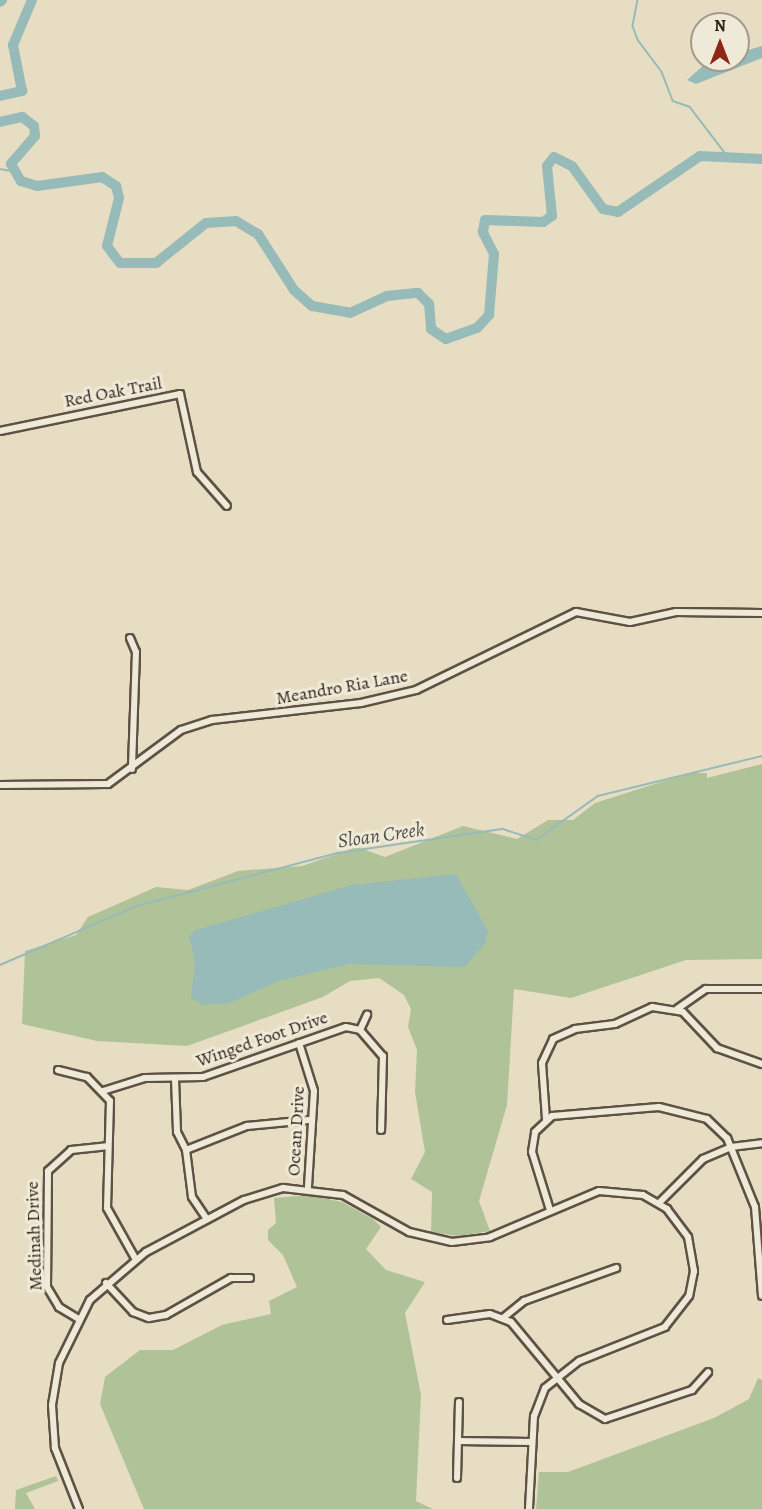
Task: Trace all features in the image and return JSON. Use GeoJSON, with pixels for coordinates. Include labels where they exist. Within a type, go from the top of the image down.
{"type":"FeatureCollection","features":[{"type":"Feature","properties":{"kind":"street","name":"Red Oak Trail"},"geometry":{"type":"LineString","coordinates":[[0,431],[180,394],[197,472],[226,506]]}},
{"type":"Feature","properties":{"kind":"street","name":"Meandro Ria Lane"},"geometry":{"type":"LineString","coordinates":[[0,785],[103,784],[132,770],[166,736],[194,725],[416,690],[576,612],[630,622],[676,612],[762,613]]}},
{"type":"Feature","properties":{"kind":"street"},"geometry":{"type":"LineString","coordinates":[[130,638],[136,652],[132,770]]}},
{"type":"Feature","properties":{"kind":"street"},"geometry":{"type":"LineString","coordinates":[[546,1119],[542,1062],[552,1034],[615,1024],[652,1007],[676,1009],[706,989],[762,989]]}},
{"type":"Feature","properties":{"kind":"street"},"geometry":{"type":"LineString","coordinates":[[676,1009],[717,1048],[762,1064]]}},
{"type":"Feature","properties":{"kind":"street"},"geometry":{"type":"LineString","coordinates":[[366,1015],[360,1030],[383,1056],[381,1130]]}},
{"type":"Feature","properties":{"kind":"street","name":"Winged Foot Drive"},"geometry":{"type":"LineString","coordinates":[[103,1090],[145,1078],[203,1077],[337,1029],[360,1030]]}},
{"type":"Feature","properties":{"kind":"street","name":"Ocean Drive"},"geometry":{"type":"LineString","coordinates":[[299,1043],[313,1074],[309,1119],[308,1187]]}},
{"type":"Feature","properties":{"kind":"street"},"geometry":{"type":"LineString","coordinates":[[58,1070],[87,1077],[103,1090],[110,1101],[107,1208],[135,1258]]}},
{"type":"Feature","properties":{"kind":"street"},"geometry":{"type":"LineString","coordinates":[[175,1078],[174,1118],[186,1150],[192,1197],[207,1219]]}},
{"type":"Feature","properties":{"kind":"street"},"geometry":{"type":"LineString","coordinates":[[550,1210],[532,1152],[535,1132],[546,1119],[567,1112],[666,1107],[713,1122],[731,1147],[755,1207],[762,1296]]}},
{"type":"Feature","properties":{"kind":"street"},"geometry":{"type":"LineString","coordinates":[[186,1150],[247,1126],[309,1119]]}},
{"type":"Feature","properties":{"kind":"street"},"geometry":{"type":"LineString","coordinates":[[660,1202],[694,1165],[731,1147],[762,1143]]}},
{"type":"Feature","properties":{"kind":"street","name":"Medinah Drive"},"geometry":{"type":"LineString","coordinates":[[77,1318],[59,1307],[47,1287],[48,1171],[71,1150],[107,1146]]}},
{"type":"Feature","properties":{"kind":"street"},"geometry":{"type":"LineString","coordinates":[[79,1509],[57,1456],[52,1416],[56,1375],[77,1318],[106,1283],[135,1258],[207,1219],[264,1192],[308,1187],[343,1195],[409,1232],[443,1241],[490,1237],[550,1210],[607,1190],[635,1192],[660,1202],[685,1231],[693,1255],[692,1287],[682,1310],[659,1331],[587,1357],[554,1377],[536,1409],[529,1509]]}},
{"type":"Feature","properties":{"kind":"street"},"geometry":{"type":"LineString","coordinates":[[503,1318],[524,1301],[616,1268]]}},
{"type":"Feature","properties":{"kind":"street"},"geometry":{"type":"LineString","coordinates":[[106,1283],[133,1312],[149,1317],[166,1315],[231,1278],[250,1278]]}},
{"type":"Feature","properties":{"kind":"street"},"geometry":{"type":"LineString","coordinates":[[447,1320],[483,1314],[503,1318],[584,1409],[604,1419],[683,1394],[708,1372]]}},
{"type":"Feature","properties":{"kind":"street"},"geometry":{"type":"LineString","coordinates":[[458,1478],[459,1402]]}},
{"type":"Feature","properties":{"kind":"street"},"geometry":{"type":"LineString","coordinates":[[458,1441],[532,1442]]}},
{"type":"Feature","properties":{"kind":"green space"},"geometry":{"type":"Polygon","coordinates":[[[762,764],[762,959],[686,960],[571,998],[514,989],[507,1105],[479,1201],[490,1231],[458,1236],[431,1232],[432,1192],[411,1179],[425,1152],[415,1092],[417,1050],[408,1027],[411,1009],[404,995],[379,978],[350,981],[323,997],[187,1046],[97,1041],[22,1024],[25,951],[76,935],[88,917],[156,887],[188,890],[238,871],[302,866],[357,847],[385,857],[463,826],[517,839],[548,820],[573,820],[595,803],[689,773],[707,773],[707,778],[762,764]]]}},
{"type":"Feature","properties":{"kind":"green space"},"geometry":{"type":"Polygon","coordinates":[[[309,1195],[342,1202],[373,1219],[381,1227],[366,1249],[386,1270],[425,1282],[405,1313],[421,1395],[416,1501],[433,1509],[144,1509],[100,1404],[105,1377],[140,1350],[173,1350],[222,1325],[271,1314],[269,1301],[297,1287],[283,1255],[268,1240],[268,1230],[276,1223],[274,1198],[309,1195]]]}},
{"type":"Feature","properties":{"kind":"green space"},"geometry":{"type":"Polygon","coordinates":[[[758,1378],[762,1380],[762,1509],[536,1509],[539,1472],[568,1472],[714,1418],[749,1399],[758,1378]]]}},
{"type":"Feature","properties":{"kind":"green space"},"geometry":{"type":"Polygon","coordinates":[[[56,1476],[58,1481],[26,1493],[35,1509],[15,1509],[16,1490],[56,1476]]]}},
{"type":"Feature","properties":{"kind":"water"},"geometry":{"type":"Polygon","coordinates":[[[762,46],[762,58],[750,63],[750,50],[762,46]]]}},
{"type":"Feature","properties":{"kind":"water"},"geometry":{"type":"Polygon","coordinates":[[[696,72],[726,72],[696,84],[687,80],[696,72]]]}},
{"type":"Feature","properties":{"kind":"water"},"geometry":{"type":"Polygon","coordinates":[[[456,874],[488,931],[485,943],[465,967],[349,964],[278,981],[230,1003],[202,1005],[191,997],[195,962],[189,936],[196,930],[352,885],[456,874]]]}},
{"type":"Feature","properties":{"kind":"waterway"},"geometry":{"type":"LineString","coordinates":[[0,96],[22,91],[13,45],[32,0]]}},
{"type":"Feature","properties":{"kind":"waterway"},"geometry":{"type":"LineString","coordinates":[[638,0],[633,26],[638,40],[662,72],[673,101],[690,107],[729,158]]}},
{"type":"Feature","properties":{"kind":"waterway"},"geometry":{"type":"LineString","coordinates":[[0,122],[22,117],[34,126],[35,136],[11,164],[21,181],[37,186],[102,177],[116,186],[119,198],[107,246],[120,263],[156,263],[206,223],[236,221],[258,234],[294,290],[312,306],[350,313],[387,296],[418,293],[429,304],[431,329],[446,339],[477,328],[489,315],[494,254],[483,232],[485,220],[543,222],[552,216],[547,166],[554,157],[572,166],[603,209],[618,212],[700,156],[762,159]]}},
{"type":"Feature","properties":{"kind":"waterway"},"geometry":{"type":"LineString","coordinates":[[0,169],[11,171]]}},
{"type":"Feature","properties":{"kind":"waterway","name":"Sloan Creek"},"geometry":{"type":"LineString","coordinates":[[0,965],[137,906],[338,853],[503,829],[536,840],[598,796],[762,756]]}}]}
